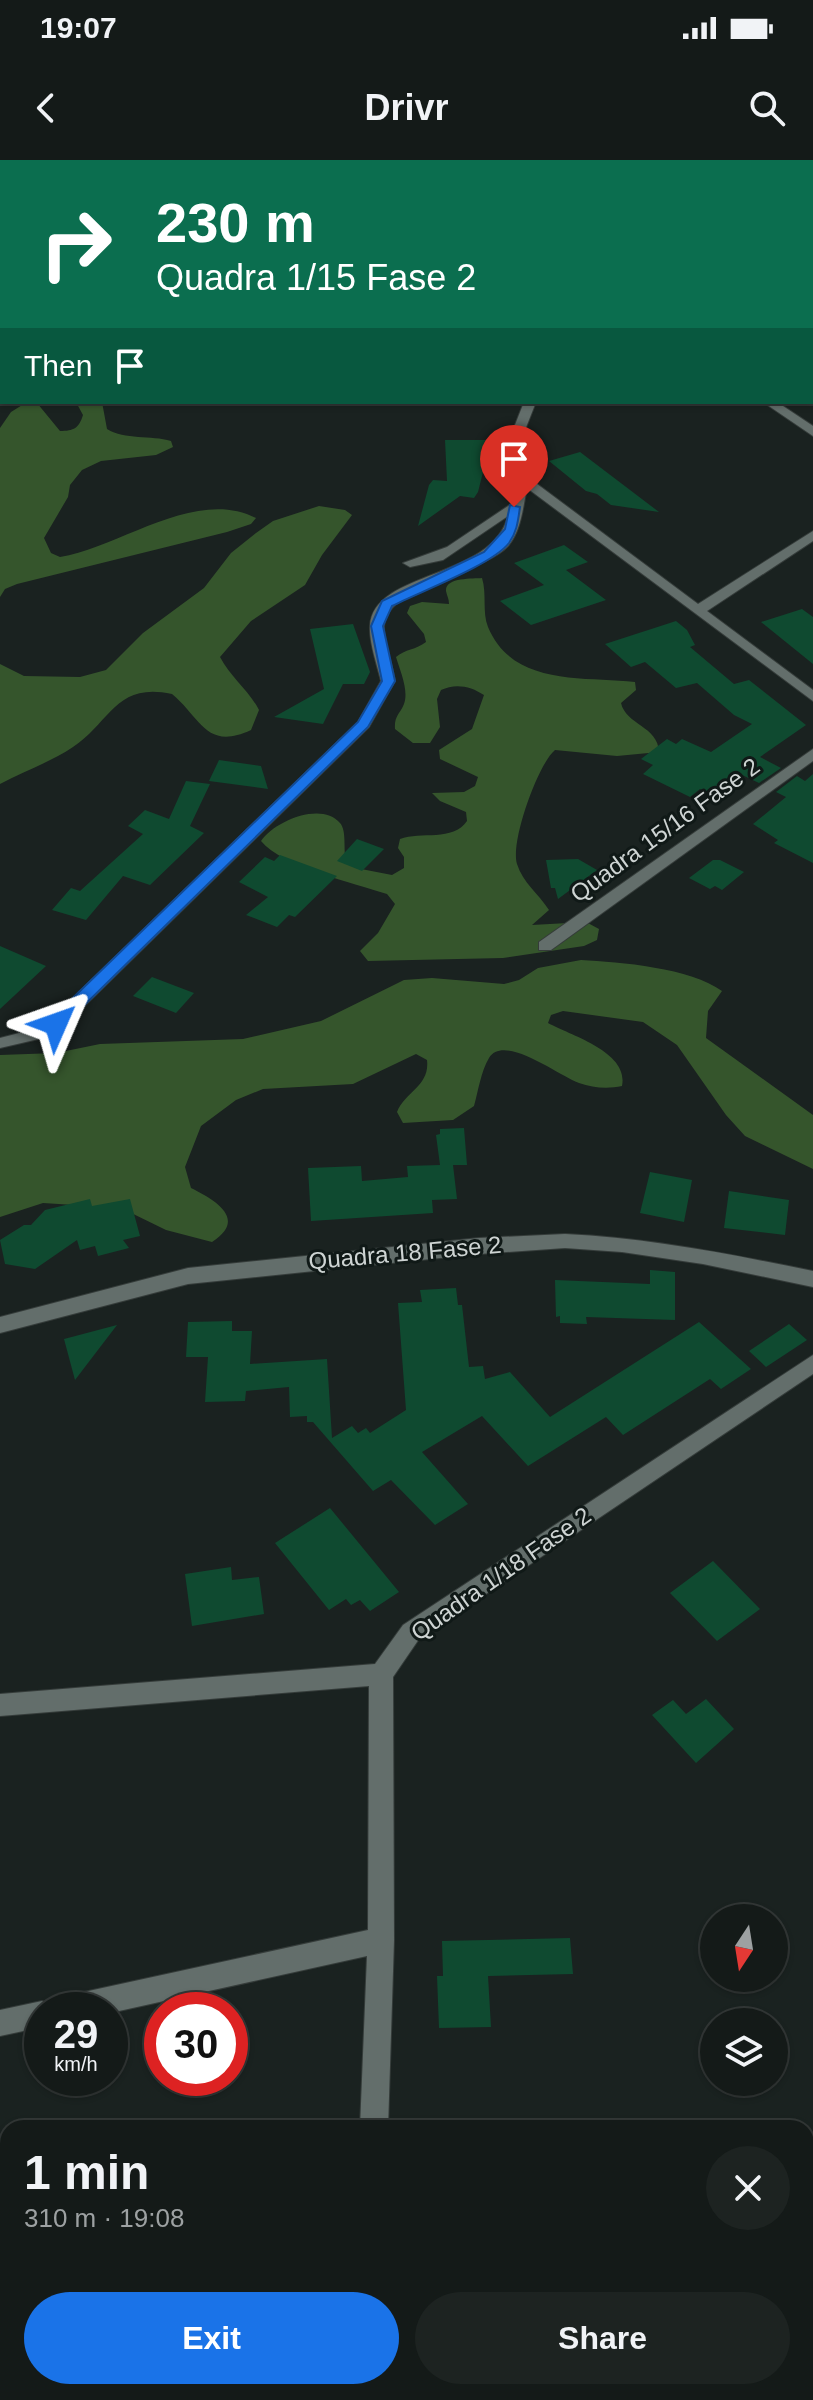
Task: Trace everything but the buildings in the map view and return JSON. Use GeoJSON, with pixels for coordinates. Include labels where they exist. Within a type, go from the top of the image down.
{"type":"FeatureCollection","features":[{"type":"Feature","properties":{"kind":"street"},"geometry":{"type":"LineString","coordinates":[[5,1043],[37,1034],[56,1024],[364,724],[388,681],[377,626],[382,609],[396,596],[488,555],[503,543],[511,529],[523,479],[519,430],[529,404]]}},
{"type":"Feature","properties":{"kind":"street"},"geometry":{"type":"LineString","coordinates":[[772,404],[813,432]]}},
{"type":"Feature","properties":{"kind":"street"},"geometry":{"type":"LineString","coordinates":[[523,479],[700,609],[813,697]]}},
{"type":"Feature","properties":{"kind":"street"},"geometry":{"type":"LineString","coordinates":[[410,563],[438,559],[488,520],[514,507]]}},
{"type":"Feature","properties":{"kind":"street"},"geometry":{"type":"LineString","coordinates":[[700,609],[813,535]]}},
{"type":"Feature","properties":{"kind":"street","name":"Quadra 15/16 Fase 2"},"geometry":{"type":"LineString","coordinates":[[545,946],[813,754]]}},
{"type":"Feature","properties":{"kind":"street","name":"Quadra 18 Fase 2"},"geometry":{"type":"LineString","coordinates":[[0,1325],[188,1276],[479,1246],[565,1241],[622,1244],[703,1256],[813,1279]]}},
{"type":"Feature","properties":{"kind":"street","name":"Quadra 1/18 Fase 2"},"geometry":{"type":"LineString","coordinates":[[381,1674],[392,1654],[411,1632],[813,1363]]}},
{"type":"Feature","properties":{"kind":"street"},"geometry":{"type":"LineString","coordinates":[[0,1705],[381,1674],[381,1940],[374,2120]]}},
{"type":"Feature","properties":{"kind":"street"},"geometry":{"type":"LineString","coordinates":[[128,1995],[381,1940]]}},
{"type":"Feature","properties":{"kind":"street"},"geometry":{"type":"LineString","coordinates":[[0,2023],[24,2018]]}},
{"type":"Feature","properties":{"kind":"green space"},"geometry":{"type":"Polygon","coordinates":[[[24,404],[38,404],[60,431],[75,428],[80,423],[83,415],[77,404],[102,404],[107,429],[122,435],[171,441],[173,447],[156,455],[101,461],[82,470],[70,485],[68,497],[44,538],[51,553],[60,557],[183,514],[233,510],[256,518],[251,524],[227,532],[17,584],[5,589],[0,597],[0,428],[11,412],[24,404]]]}},
{"type":"Feature","properties":{"kind":"green space"},"geometry":{"type":"Polygon","coordinates":[[[319,506],[345,510],[352,515],[322,555],[305,585],[251,621],[220,657],[259,710],[251,730],[224,737],[214,734],[172,694],[138,694],[115,707],[73,747],[0,784],[0,664],[24,676],[80,677],[106,670],[143,633],[204,588],[231,553],[256,533],[273,521],[319,506]]]}},
{"type":"Feature","properties":{"kind":"green space"},"geometry":{"type":"Polygon","coordinates":[[[482,578],[486,621],[499,646],[514,660],[552,675],[635,682],[636,690],[621,703],[629,716],[653,736],[659,752],[617,756],[555,750],[541,771],[521,822],[517,864],[549,910],[532,925],[586,922],[599,929],[597,940],[584,946],[503,958],[368,961],[360,951],[378,933],[395,904],[387,894],[301,866],[285,859],[261,841],[287,821],[299,816],[322,814],[332,817],[342,826],[346,860],[356,868],[392,875],[404,868],[404,857],[398,848],[400,839],[454,832],[467,821],[466,812],[440,801],[432,793],[464,792],[475,786],[478,777],[440,759],[439,750],[472,729],[484,695],[463,686],[441,690],[437,699],[440,727],[430,743],[413,743],[395,729],[405,693],[396,657],[426,642],[424,634],[407,613],[410,606],[422,602],[449,604],[446,591],[450,583],[482,578]]]}},
{"type":"Feature","properties":{"kind":"green space"},"geometry":{"type":"Polygon","coordinates":[[[581,960],[674,972],[709,983],[722,991],[708,1011],[706,1038],[813,1115],[813,1169],[745,1136],[726,1115],[677,1045],[643,1022],[563,1011],[551,1015],[548,1023],[608,1055],[622,1074],[622,1086],[600,1088],[584,1085],[532,1058],[507,1050],[496,1052],[489,1058],[474,1106],[453,1120],[403,1123],[397,1112],[421,1082],[427,1069],[427,1060],[416,1054],[353,1084],[263,1089],[236,1100],[201,1126],[185,1167],[191,1188],[218,1204],[228,1218],[222,1234],[212,1242],[166,1230],[121,1208],[43,1203],[0,1217],[0,1055],[56,1053],[100,1044],[243,1039],[321,1021],[404,980],[432,978],[504,984],[519,980],[538,968],[581,960]]]}},
{"type":"Feature","properties":{"kind":"route"},"geometry":{"type":"LineString","coordinates":[[56,1024],[364,724],[386,690],[388,681],[377,626],[386,603],[488,555],[503,543],[511,529],[514,507]]}}]}
